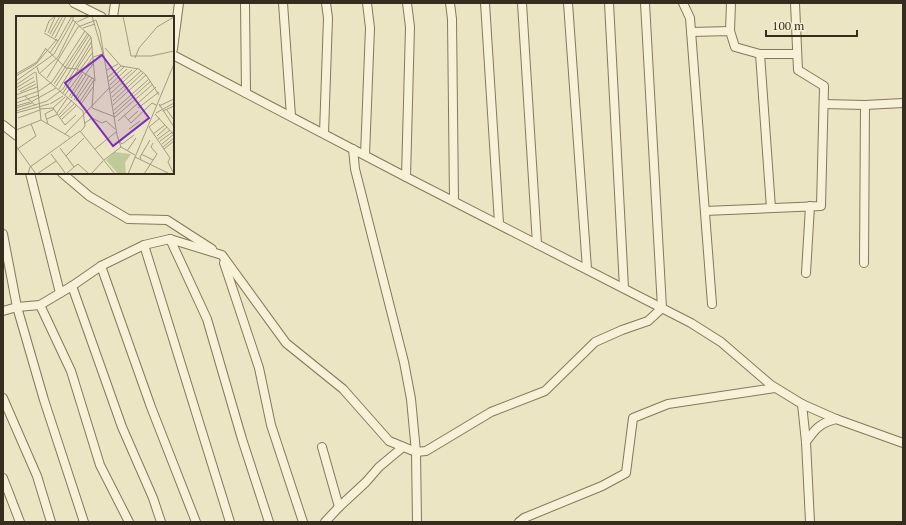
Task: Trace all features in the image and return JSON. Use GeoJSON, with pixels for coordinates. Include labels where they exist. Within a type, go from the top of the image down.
{"type":"FeatureCollection","features":[{"type":"Feature","properties":{"kind":"street"},"geometry":{"type":"LineString","coordinates":[[74,3],[100,16]]}},
{"type":"Feature","properties":{"kind":"street"},"geometry":{"type":"LineString","coordinates":[[113,16],[115,3]]}},
{"type":"Feature","properties":{"kind":"street"},"geometry":{"type":"LineString","coordinates":[[174,41],[179,3]]}},
{"type":"Feature","properties":{"kind":"street"},"geometry":{"type":"LineString","coordinates":[[245,3],[246,93]]}},
{"type":"Feature","properties":{"kind":"street"},"geometry":{"type":"LineString","coordinates":[[283,3],[291,116]]}},
{"type":"Feature","properties":{"kind":"street"},"geometry":{"type":"LineString","coordinates":[[324,133],[328,18],[326,3]]}},
{"type":"Feature","properties":{"kind":"street"},"geometry":{"type":"LineString","coordinates":[[365,155],[370,28],[367,3]]}},
{"type":"Feature","properties":{"kind":"street"},"geometry":{"type":"LineString","coordinates":[[406,177],[410,27],[407,3]]}},
{"type":"Feature","properties":{"kind":"street"},"geometry":{"type":"LineString","coordinates":[[450,3],[452,19],[454,201]]}},
{"type":"Feature","properties":{"kind":"street"},"geometry":{"type":"LineString","coordinates":[[485,3],[498,224]]}},
{"type":"Feature","properties":{"kind":"street"},"geometry":{"type":"LineString","coordinates":[[522,3],[537,244]]}},
{"type":"Feature","properties":{"kind":"street"},"geometry":{"type":"LineString","coordinates":[[568,3],[587,269]]}},
{"type":"Feature","properties":{"kind":"street"},"geometry":{"type":"LineString","coordinates":[[609,3],[624,288]]}},
{"type":"Feature","properties":{"kind":"street"},"geometry":{"type":"LineString","coordinates":[[63,174],[89,196],[128,219],[167,220],[222,255],[286,343],[343,389],[389,440],[416,452],[426,450],[491,412],[545,391],[595,342],[622,330],[648,322],[662,308],[645,3]]}},
{"type":"Feature","properties":{"kind":"street"},"geometry":{"type":"LineString","coordinates":[[683,3],[690,18],[712,304]]}},
{"type":"Feature","properties":{"kind":"street"},"geometry":{"type":"LineString","coordinates":[[731,3],[730,31],[735,47],[760,54],[797,54]]}},
{"type":"Feature","properties":{"kind":"street"},"geometry":{"type":"LineString","coordinates":[[705,211],[821,206],[824,86],[798,70],[795,3]]}},
{"type":"Feature","properties":{"kind":"street"},"geometry":{"type":"LineString","coordinates":[[691,32],[730,31]]}},
{"type":"Feature","properties":{"kind":"street"},"geometry":{"type":"LineString","coordinates":[[760,54],[771,208]]}},
{"type":"Feature","properties":{"kind":"street"},"geometry":{"type":"LineString","coordinates":[[174,56],[406,177],[691,323],[721,342],[775,388],[802,404],[836,419],[903,442]]}},
{"type":"Feature","properties":{"kind":"street"},"geometry":{"type":"LineString","coordinates":[[824,104],[865,105],[903,103]]}},
{"type":"Feature","properties":{"kind":"street"},"geometry":{"type":"LineString","coordinates":[[864,263],[865,105]]}},
{"type":"Feature","properties":{"kind":"street"},"geometry":{"type":"LineString","coordinates":[[3,125],[16,135]]}},
{"type":"Feature","properties":{"kind":"street"},"geometry":{"type":"LineString","coordinates":[[353,149],[355,169],[404,362],[411,399],[416,452],[417,522]]}},
{"type":"Feature","properties":{"kind":"street"},"geometry":{"type":"LineString","coordinates":[[30,174],[60,293]]}},
{"type":"Feature","properties":{"kind":"street"},"geometry":{"type":"LineString","coordinates":[[806,273],[810,206]]}},
{"type":"Feature","properties":{"kind":"street"},"geometry":{"type":"LineString","coordinates":[[3,234],[17,306],[44,400],[84,522]]}},
{"type":"Feature","properties":{"kind":"street"},"geometry":{"type":"LineString","coordinates":[[3,310],[17,306],[40,305],[72,286],[101,266],[144,244],[170,239],[222,255]]}},
{"type":"Feature","properties":{"kind":"street"},"geometry":{"type":"LineString","coordinates":[[170,239],[206,319],[269,522]]}},
{"type":"Feature","properties":{"kind":"street"},"geometry":{"type":"LineString","coordinates":[[144,244],[230,522]]}},
{"type":"Feature","properties":{"kind":"street"},"geometry":{"type":"LineString","coordinates":[[222,255],[259,368],[271,425],[303,522]]}},
{"type":"Feature","properties":{"kind":"street"},"geometry":{"type":"LineString","coordinates":[[101,266],[151,407],[196,522]]}},
{"type":"Feature","properties":{"kind":"street"},"geometry":{"type":"LineString","coordinates":[[72,286],[122,427],[153,498],[161,522]]}},
{"type":"Feature","properties":{"kind":"street"},"geometry":{"type":"LineString","coordinates":[[40,305],[71,371],[100,465],[129,522]]}},
{"type":"Feature","properties":{"kind":"street"},"geometry":{"type":"LineString","coordinates":[[519,522],[524,518],[602,486],[626,473],[633,418],[668,404],[775,388]]}},
{"type":"Feature","properties":{"kind":"street"},"geometry":{"type":"LineString","coordinates":[[3,398],[37,476],[51,522]]}},
{"type":"Feature","properties":{"kind":"street"},"geometry":{"type":"LineString","coordinates":[[802,404],[806,442],[810,522]]}},
{"type":"Feature","properties":{"kind":"street"},"geometry":{"type":"LineString","coordinates":[[806,442],[818,427],[825,422],[836,419]]}},
{"type":"Feature","properties":{"kind":"street"},"geometry":{"type":"LineString","coordinates":[[322,446],[339,507]]}},
{"type":"Feature","properties":{"kind":"street"},"geometry":{"type":"LineString","coordinates":[[325,522],[366,482],[379,466],[403,447]]}},
{"type":"Feature","properties":{"kind":"street"},"geometry":{"type":"LineString","coordinates":[[3,478],[20,522]]}}]}
